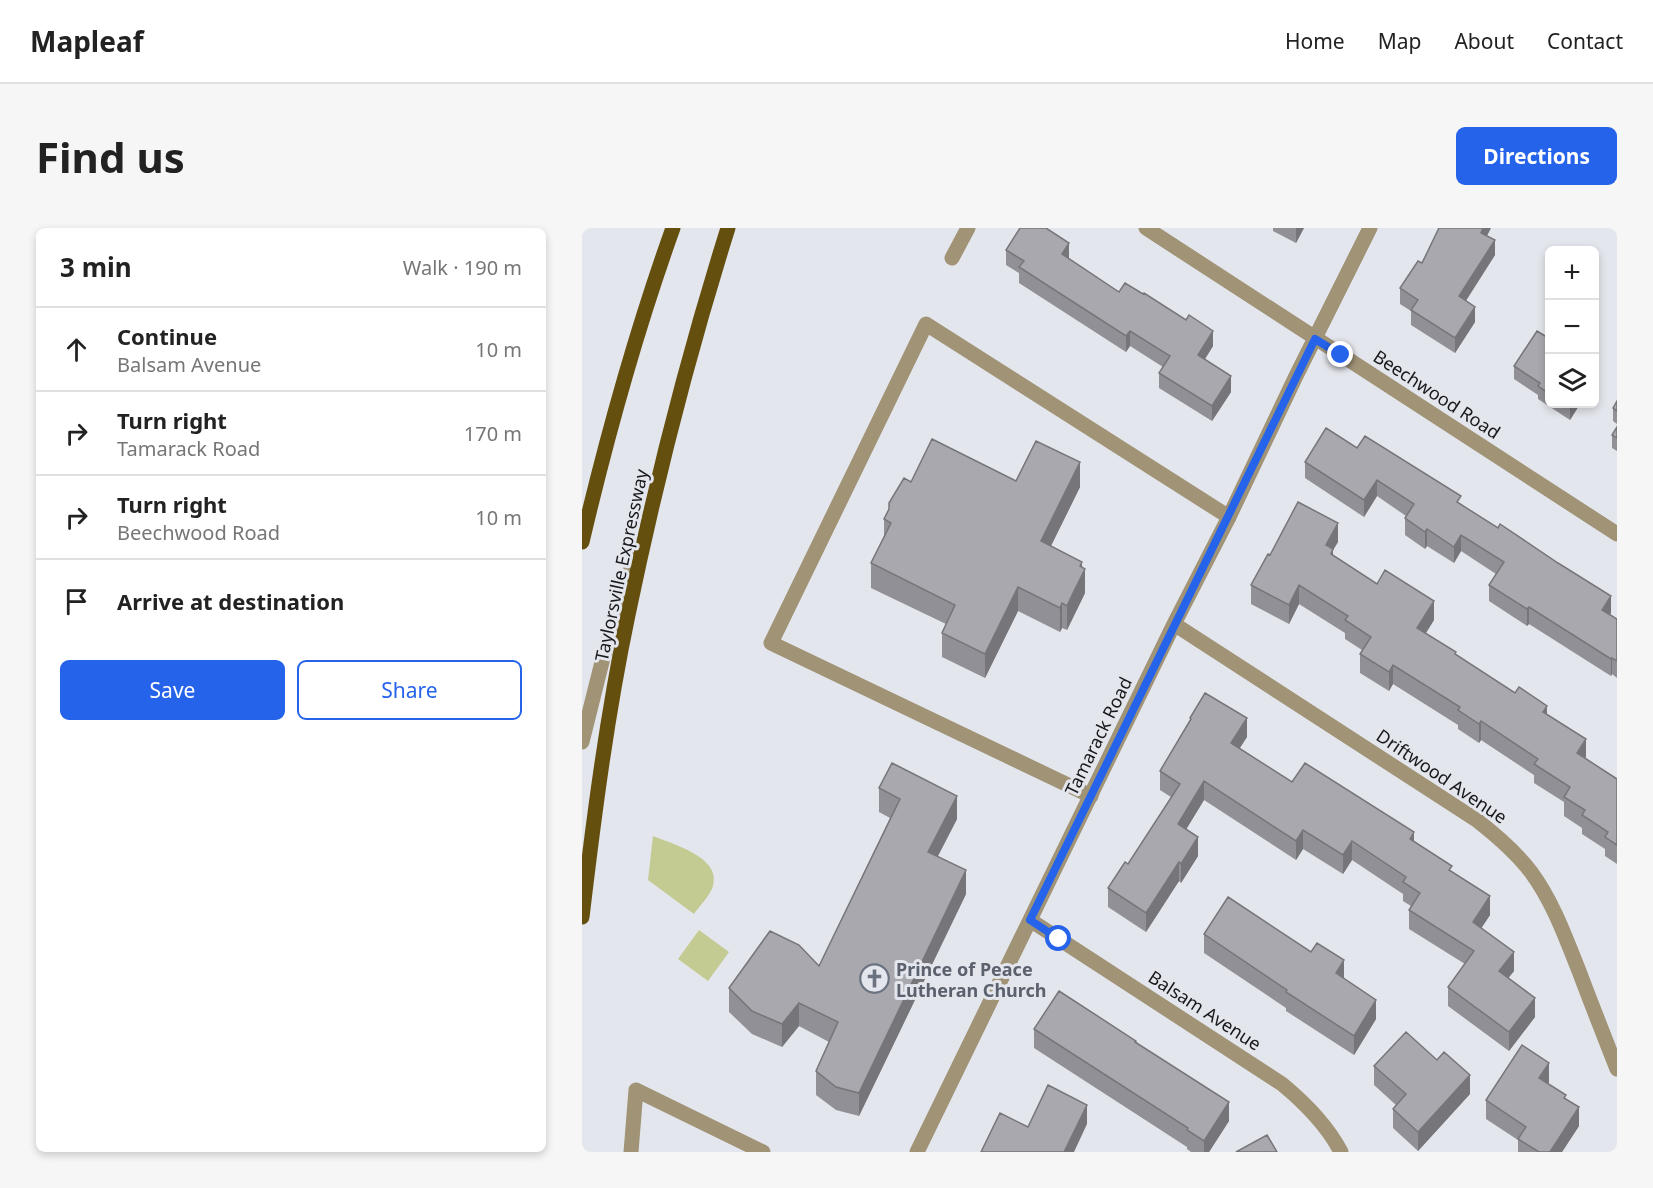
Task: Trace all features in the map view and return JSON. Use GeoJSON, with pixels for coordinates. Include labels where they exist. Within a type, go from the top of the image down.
{"type":"FeatureCollection","features":[{"type":"Feature","properties":{"kind":"main road"},"geometry":{"type":"LineString","coordinates":[[582,542],[618,402],[648,300],[673,228]]}},
{"type":"Feature","properties":{"kind":"main road","name":"Taylorsville Expressway"},"geometry":{"type":"LineString","coordinates":[[582,917],[595,809],[627,617],[650,511],[690,357],[728,228]]}},
{"type":"Feature","properties":{"kind":"street"},"geometry":{"type":"LineString","coordinates":[[952,258],[968,228]]}},
{"type":"Feature","properties":{"kind":"street","name":"Beechwood Road"},"geometry":{"type":"LineString","coordinates":[[1146,228],[1617,534]]}},
{"type":"Feature","properties":{"kind":"street","name":"Tamarack Road"},"geometry":{"type":"LineString","coordinates":[[917,1152],[1370,228]]}},
{"type":"Feature","properties":{"kind":"street"},"geometry":{"type":"LineString","coordinates":[[1091,796],[771,643],[926,324],[1229,517]]}},
{"type":"Feature","properties":{"kind":"street"},"geometry":{"type":"LineString","coordinates":[[582,742],[606,646],[650,511]]}},
{"type":"Feature","properties":{"kind":"street","name":"Driftwood Avenue"},"geometry":{"type":"LineString","coordinates":[[1174,624],[1469,814],[1501,839],[1518,856],[1546,894],[1559,920],[1617,1069]]}},
{"type":"Feature","properties":{"kind":"street","name":"Balsam Avenue"},"geometry":{"type":"LineString","coordinates":[[1030,920],[1282,1084],[1316,1116],[1341,1152]]}},
{"type":"Feature","properties":{"kind":"street"},"geometry":{"type":"LineString","coordinates":[[631,1152],[636,1090],[763,1152]]}},
{"type":"Feature","properties":{"kind":"green space"},"geometry":{"type":"Polygon","coordinates":[[[653,836],[694,853],[710,867],[714,876],[712,890],[694,914],[648,880],[653,836]]]}},
{"type":"Feature","properties":{"kind":"green space"},"geometry":{"type":"Polygon","coordinates":[[[699,930],[729,952],[708,981],[678,959],[699,930]]]}},
{"type":"Feature","properties":{"kind":"building"},"geometry":{"type":"Polygon","coordinates":[[[1020,228],[1046,228],[1069,243],[1062,254],[1119,292],[1125,283],[1186,320],[1189,315],[1213,331],[1198,355],[1231,376],[1212,406],[1159,373],[1170,356],[1130,331],[1126,336],[1019,267],[1024,261],[1006,250],[1020,228]]]}},
{"type":"Feature","properties":{"kind":"building"},"geometry":{"type":"Polygon","coordinates":[[[1439,228],[1483,228],[1481,233],[1495,240],[1459,296],[1475,307],[1455,338],[1411,310],[1418,300],[1400,288],[1418,261],[1422,263],[1439,228]]]}},
{"type":"Feature","properties":{"kind":"building"},"geometry":{"type":"Polygon","coordinates":[[[1537,331],[1545,336],[1545,391],[1538,386],[1540,383],[1514,366],[1537,331]]]}},
{"type":"Feature","properties":{"kind":"building"},"geometry":{"type":"Polygon","coordinates":[[[1617,427],[1617,438],[1612,435],[1617,427]]]}},
{"type":"Feature","properties":{"kind":"building"},"geometry":{"type":"Polygon","coordinates":[[[1326,428],[1357,448],[1365,436],[1461,496],[1457,502],[1498,528],[1500,524],[1611,596],[1602,610],[1617,619],[1617,661],[1489,585],[1504,562],[1461,535],[1454,547],[1427,529],[1425,532],[1405,518],[1414,504],[1377,480],[1364,500],[1305,462],[1326,428]]]}},
{"type":"Feature","properties":{"kind":"building"},"geometry":{"type":"Polygon","coordinates":[[[932,439],[1016,481],[1036,441],[1080,462],[1041,541],[1082,562],[1080,566],[1085,569],[1067,606],[1062,603],[1060,608],[1018,587],[985,654],[942,633],[955,605],[871,563],[891,523],[884,519],[889,503],[904,478],[911,482],[932,439]]]}},
{"type":"Feature","properties":{"kind":"building"},"geometry":{"type":"Polygon","coordinates":[[[1298,502],[1338,523],[1326,545],[1333,549],[1331,554],[1377,584],[1385,570],[1434,601],[1417,628],[1515,693],[1519,687],[1547,706],[1543,712],[1586,739],[1577,753],[1617,779],[1617,845],[1605,837],[1608,832],[1582,815],[1585,810],[1564,797],[1570,787],[1534,764],[1538,759],[1481,721],[1479,724],[1458,710],[1460,707],[1393,665],[1389,672],[1360,654],[1371,637],[1345,620],[1348,616],[1299,585],[1289,605],[1251,585],[1298,502]]]}},
{"type":"Feature","properties":{"kind":"building"},"geometry":{"type":"Polygon","coordinates":[[[1205,693],[1247,718],[1231,743],[1292,782],[1305,763],[1414,832],[1410,839],[1452,866],[1449,870],[1490,896],[1473,922],[1514,952],[1499,971],[1535,998],[1509,1032],[1448,987],[1474,951],[1409,910],[1420,893],[1403,882],[1406,877],[1352,841],[1343,855],[1303,830],[1296,841],[1204,781],[1178,824],[1198,837],[1146,913],[1108,888],[1125,862],[1128,864],[1180,784],[1160,771],[1205,693]]]}},
{"type":"Feature","properties":{"kind":"building","name":"Prince of Peace Lutheran Church"},"geometry":{"type":"Polygon","coordinates":[[[892,763],[957,796],[928,852],[966,870],[859,1093],[836,1087],[816,1071],[838,1022],[799,1003],[782,1024],[752,1011],[729,988],[770,931],[799,945],[819,966],[900,799],[879,788],[892,763]]]}},
{"type":"Feature","properties":{"kind":"building"},"geometry":{"type":"Polygon","coordinates":[[[1228,897],[1311,952],[1317,943],[1344,960],[1336,973],[1376,1000],[1354,1036],[1286,992],[1287,990],[1204,934],[1228,897]]]}},
{"type":"Feature","properties":{"kind":"building"},"geometry":{"type":"Polygon","coordinates":[[[1059,991],[1229,1102],[1204,1141],[1187,1130],[1188,1128],[1034,1029],[1059,991]]]}},
{"type":"Feature","properties":{"kind":"building"},"geometry":{"type":"Polygon","coordinates":[[[1406,1032],[1437,1060],[1444,1052],[1470,1075],[1418,1132],[1393,1109],[1406,1094],[1374,1066],[1406,1032]]]}},
{"type":"Feature","properties":{"kind":"building"},"geometry":{"type":"Polygon","coordinates":[[[1522,1045],[1549,1063],[1539,1078],[1566,1095],[1564,1098],[1579,1107],[1550,1152],[1539,1152],[1518,1139],[1526,1127],[1486,1100],[1522,1045]]]}},
{"type":"Feature","properties":{"kind":"building"},"geometry":{"type":"Polygon","coordinates":[[[1048,1085],[1087,1105],[1064,1152],[981,1152],[1000,1113],[1028,1127],[1048,1085]]]}},
{"type":"Feature","properties":{"kind":"building"},"geometry":{"type":"Polygon","coordinates":[[[1267,1135],[1277,1152],[1236,1152],[1267,1135]]]}},
{"type":"Feature","properties":{"kind":"place","name":"Prince of Peace Lutheran Church"},"geometry":{"type":"Point","coordinates":[875,979]}},
{"type":"Feature","properties":{"kind":"route"},"geometry":{"type":"LineString","coordinates":[[1059,939],[1030,920],[1315,339],[1341,355]]}}]}
